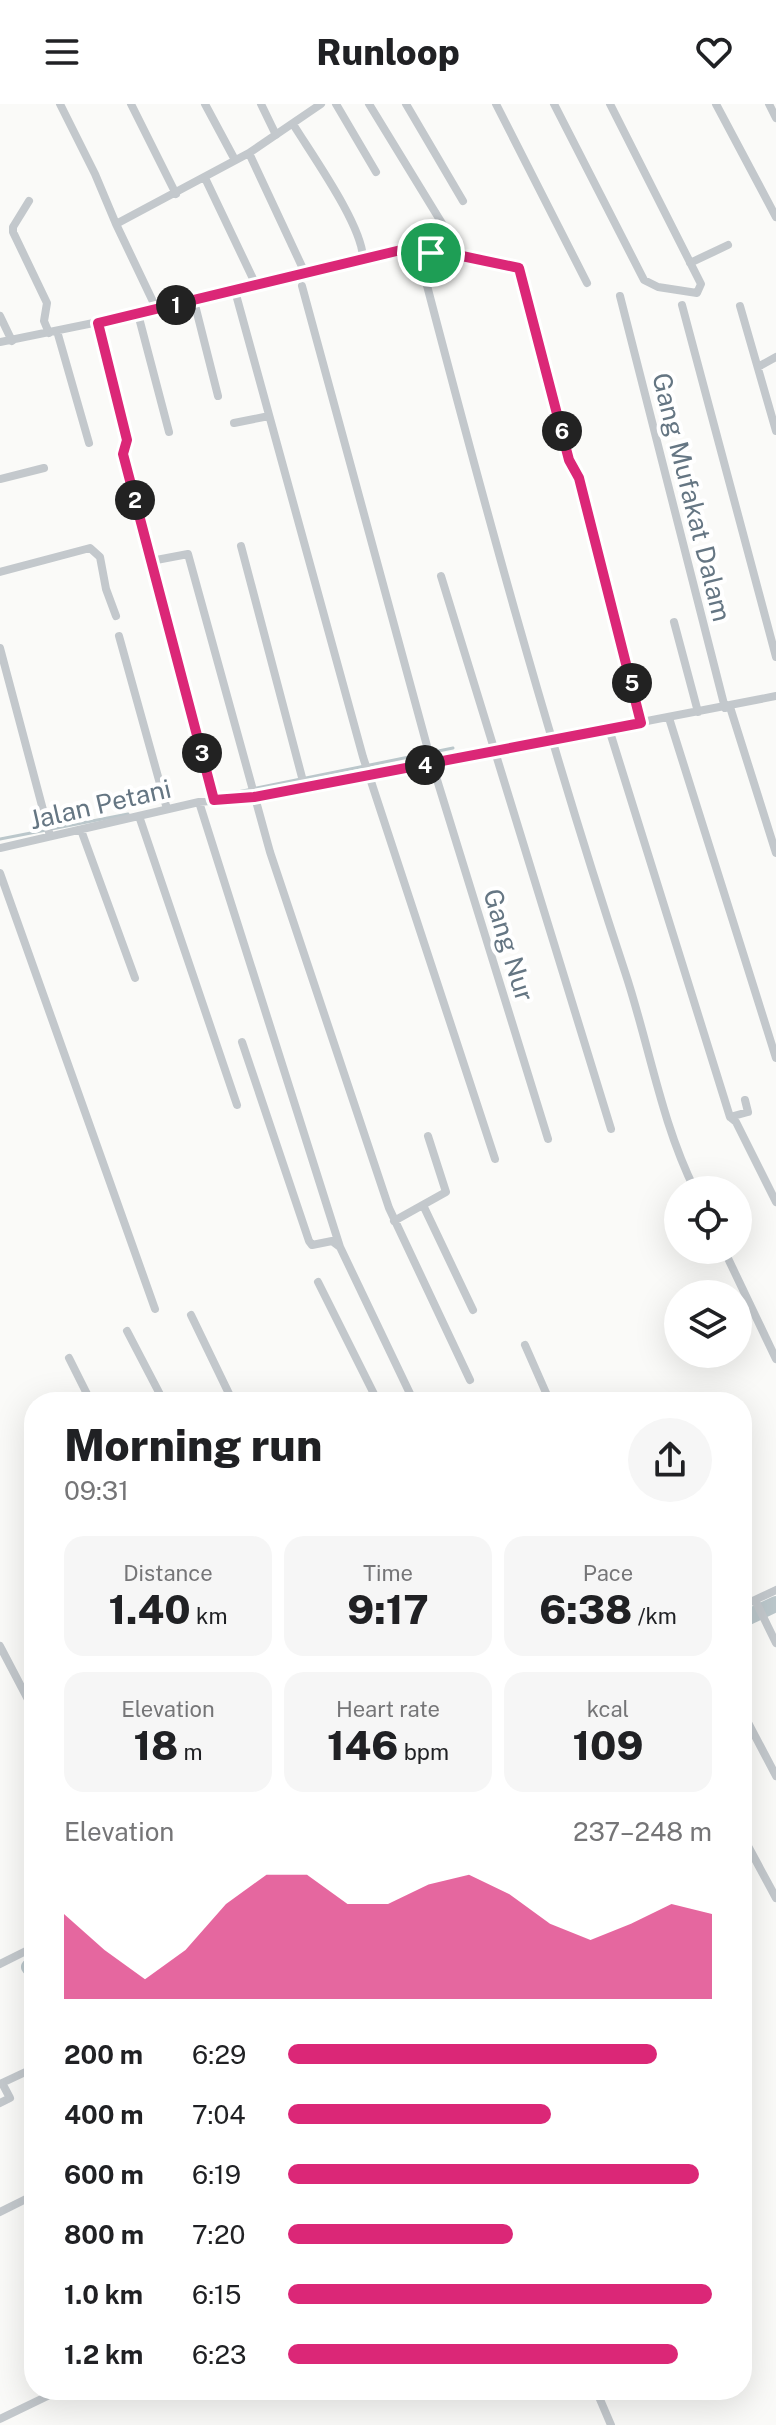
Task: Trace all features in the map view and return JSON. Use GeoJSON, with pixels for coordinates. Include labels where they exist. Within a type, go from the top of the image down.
{"type":"FeatureCollection","features":[{"type":"Feature","properties":{"kind":"street"},"geometry":{"type":"LineString","coordinates":[[60,104],[157,310]]}},
{"type":"Feature","properties":{"kind":"street"},"geometry":{"type":"LineString","coordinates":[[131,104],[176,194]]}},
{"type":"Feature","properties":{"kind":"street"},"geometry":{"type":"LineString","coordinates":[[205,104],[235,160]]}},
{"type":"Feature","properties":{"kind":"street"},"geometry":{"type":"LineString","coordinates":[[261,104],[276,135]]}},
{"type":"Feature","properties":{"kind":"street"},"geometry":{"type":"LineString","coordinates":[[116,224],[249,153],[321,104]]}},
{"type":"Feature","properties":{"kind":"street"},"geometry":{"type":"LineString","coordinates":[[336,104],[376,172]]}},
{"type":"Feature","properties":{"kind":"street"},"geometry":{"type":"LineString","coordinates":[[369,104],[462,256]]}},
{"type":"Feature","properties":{"kind":"street"},"geometry":{"type":"LineString","coordinates":[[406,104],[463,201]]}},
{"type":"Feature","properties":{"kind":"street"},"geometry":{"type":"LineString","coordinates":[[496,104],[587,283]]}},
{"type":"Feature","properties":{"kind":"street"},"geometry":{"type":"LineString","coordinates":[[554,104],[644,280],[658,287],[697,293],[701,284],[610,104]]}},
{"type":"Feature","properties":{"kind":"street"},"geometry":{"type":"LineString","coordinates":[[716,104],[776,217]]}},
{"type":"Feature","properties":{"kind":"street"},"geometry":{"type":"LineString","coordinates":[[769,104],[776,118]]}},
{"type":"Feature","properties":{"kind":"street"},"geometry":{"type":"LineString","coordinates":[[293,124],[338,198],[363,248],[363,259]]}},
{"type":"Feature","properties":{"kind":"street"},"geometry":{"type":"LineString","coordinates":[[249,153],[305,273]]}},
{"type":"Feature","properties":{"kind":"street"},"geometry":{"type":"LineString","coordinates":[[205,178],[256,285]]}},
{"type":"Feature","properties":{"kind":"street"},"geometry":{"type":"LineString","coordinates":[[29,201],[13,232],[47,303],[44,321],[53,332],[89,443]]}},
{"type":"Feature","properties":{"kind":"street"},"geometry":{"type":"LineString","coordinates":[[690,263],[728,245]]}},
{"type":"Feature","properties":{"kind":"street"},"geometry":{"type":"LineString","coordinates":[[0,342],[157,310],[401,250],[462,256],[519,268],[569,460],[579,478],[608,582],[641,723]]}},
{"type":"Feature","properties":{"kind":"street"},"geometry":{"type":"LineString","coordinates":[[418,251],[479,487],[551,740],[628,982],[677,1152],[688,1176]]}},
{"type":"Feature","properties":{"kind":"street","name":"Gang Nur"},"geometry":{"type":"LineString","coordinates":[[302,286],[431,760],[548,1139]]}},
{"type":"Feature","properties":{"kind":"street"},"geometry":{"type":"LineString","coordinates":[[235,291],[367,771],[495,1159]]}},
{"type":"Feature","properties":{"kind":"street","name":"Gang Mufakat Dalam"},"geometry":{"type":"LineString","coordinates":[[620,296],[728,707],[776,853]]}},
{"type":"Feature","properties":{"kind":"street"},"geometry":{"type":"LineString","coordinates":[[194,301],[218,396]]}},
{"type":"Feature","properties":{"kind":"street"},"geometry":{"type":"LineString","coordinates":[[682,305],[776,657]]}},
{"type":"Feature","properties":{"kind":"street"},"geometry":{"type":"LineString","coordinates":[[740,306],[776,431]]}},
{"type":"Feature","properties":{"kind":"street"},"geometry":{"type":"LineString","coordinates":[[138,314],[169,432]]}},
{"type":"Feature","properties":{"kind":"street"},"geometry":{"type":"LineString","coordinates":[[0,316],[12,341]]}},
{"type":"Feature","properties":{"kind":"street"},"geometry":{"type":"LineString","coordinates":[[98,323],[127,440],[123,454],[214,796]]}},
{"type":"Feature","properties":{"kind":"street"},"geometry":{"type":"LineString","coordinates":[[758,367],[776,357]]}},
{"type":"Feature","properties":{"kind":"street"},"geometry":{"type":"LineString","coordinates":[[234,423],[269,416]]}},
{"type":"Feature","properties":{"kind":"street"},"geometry":{"type":"LineString","coordinates":[[0,479],[44,468]]}},
{"type":"Feature","properties":{"kind":"street"},"geometry":{"type":"LineString","coordinates":[[241,546],[303,780]]}},
{"type":"Feature","properties":{"kind":"street"},"geometry":{"type":"LineString","coordinates":[[0,572],[90,548],[100,557],[106,589],[116,616]]}},
{"type":"Feature","properties":{"kind":"street"},"geometry":{"type":"LineString","coordinates":[[151,561],[188,554],[254,797],[394,1221],[470,1380]]}},
{"type":"Feature","properties":{"kind":"street"},"geometry":{"type":"LineString","coordinates":[[441,576],[611,1129]]}},
{"type":"Feature","properties":{"kind":"street"},"geometry":{"type":"LineString","coordinates":[[674,622],[698,712]]}},
{"type":"Feature","properties":{"kind":"street"},"geometry":{"type":"LineString","coordinates":[[119,636],[167,809]]}},
{"type":"Feature","properties":{"kind":"street"},"geometry":{"type":"LineString","coordinates":[[0,648],[49,829]]}},
{"type":"Feature","properties":{"kind":"street","name":"Jalan Petani"},"geometry":{"type":"LineString","coordinates":[[0,848],[49,829],[81,830],[214,796],[254,797],[303,780],[493,751],[776,696]]}},
{"type":"Feature","properties":{"kind":"street"},"geometry":{"type":"LineString","coordinates":[[669,718],[776,1058]]}},
{"type":"Feature","properties":{"kind":"street"},"geometry":{"type":"LineString","coordinates":[[609,729],[718,1096],[736,1122],[776,1202]]}},
{"type":"Feature","properties":{"kind":"street"},"geometry":{"type":"LineString","coordinates":[[199,802],[340,1247],[409,1392]]}},
{"type":"Feature","properties":{"kind":"street"},"geometry":{"type":"LineString","coordinates":[[139,816],[237,1105]]}},
{"type":"Feature","properties":{"kind":"street"},"geometry":{"type":"LineString","coordinates":[[81,830],[135,978]]}},
{"type":"Feature","properties":{"kind":"street"},"geometry":{"type":"LineString","coordinates":[[0,873],[155,1309]]}},
{"type":"Feature","properties":{"kind":"street"},"geometry":{"type":"LineString","coordinates":[[242,1042],[309,1241],[312,1245],[320,1245],[332,1241],[340,1247]]}},
{"type":"Feature","properties":{"kind":"street"},"geometry":{"type":"LineString","coordinates":[[730,1117],[748,1112],[745,1100]]}},
{"type":"Feature","properties":{"kind":"street"},"geometry":{"type":"LineString","coordinates":[[394,1221],[446,1192],[428,1136]]}},
{"type":"Feature","properties":{"kind":"street"},"geometry":{"type":"LineString","coordinates":[[423,1205],[473,1310]]}},
{"type":"Feature","properties":{"kind":"street"},"geometry":{"type":"LineString","coordinates":[[731,1264],[776,1359]]}},
{"type":"Feature","properties":{"kind":"street"},"geometry":{"type":"LineString","coordinates":[[318,1282],[373,1392]]}},
{"type":"Feature","properties":{"kind":"street"},"geometry":{"type":"LineString","coordinates":[[191,1315],[228,1392]]}},
{"type":"Feature","properties":{"kind":"street"},"geometry":{"type":"LineString","coordinates":[[127,1331],[159,1392]]}},
{"type":"Feature","properties":{"kind":"street"},"geometry":{"type":"LineString","coordinates":[[525,1345],[546,1392]]}},
{"type":"Feature","properties":{"kind":"street"},"geometry":{"type":"LineString","coordinates":[[69,1358],[86,1392]]}},
{"type":"Feature","properties":{"kind":"street"},"geometry":{"type":"LineString","coordinates":[[760,1612],[776,1590]]}},
{"type":"Feature","properties":{"kind":"street"},"geometry":{"type":"LineString","coordinates":[[752,1609],[776,1617]]}},
{"type":"Feature","properties":{"kind":"street"},"geometry":{"type":"LineString","coordinates":[[760,1612],[776,1643]]}},
{"type":"Feature","properties":{"kind":"street"},"geometry":{"type":"LineString","coordinates":[[0,1646],[24,1692]]}},
{"type":"Feature","properties":{"kind":"street"},"geometry":{"type":"LineString","coordinates":[[752,1730],[776,1776]]}},
{"type":"Feature","properties":{"kind":"street"},"geometry":{"type":"LineString","coordinates":[[752,1854],[776,1898]]}},
{"type":"Feature","properties":{"kind":"street"},"geometry":{"type":"LineString","coordinates":[[0,1964],[24,1952]]}},
{"type":"Feature","properties":{"kind":"street"},"geometry":{"type":"LineString","coordinates":[[0,2103],[10,2098],[2,2083],[24,2073]]}},
{"type":"Feature","properties":{"kind":"street"},"geometry":{"type":"LineString","coordinates":[[0,2212],[24,2200]]}},
{"type":"Feature","properties":{"kind":"street"},"geometry":{"type":"LineString","coordinates":[[0,2419],[39,2400]]}},
{"type":"Feature","properties":{"kind":"street"},"geometry":{"type":"LineString","coordinates":[[600,2400],[611,2425]]}},
{"type":"Feature","properties":{"kind":"waterway"},"geometry":{"type":"LineString","coordinates":[[213,797],[453,748]]}},
{"type":"Feature","properties":{"kind":"waterway"},"geometry":{"type":"LineString","coordinates":[[0,839],[128,814]]}},
{"type":"Feature","properties":{"kind":"waterway"},"geometry":{"type":"LineString","coordinates":[[752,1615],[776,1604]]}},
{"type":"Feature","properties":{"kind":"route"},"geometry":{"type":"LineString","coordinates":[[401,250],[431,253],[519,268],[569,460],[579,478],[608,582],[641,723],[254,797],[214,800],[123,454],[127,440],[98,323],[401,250]]}}]}
